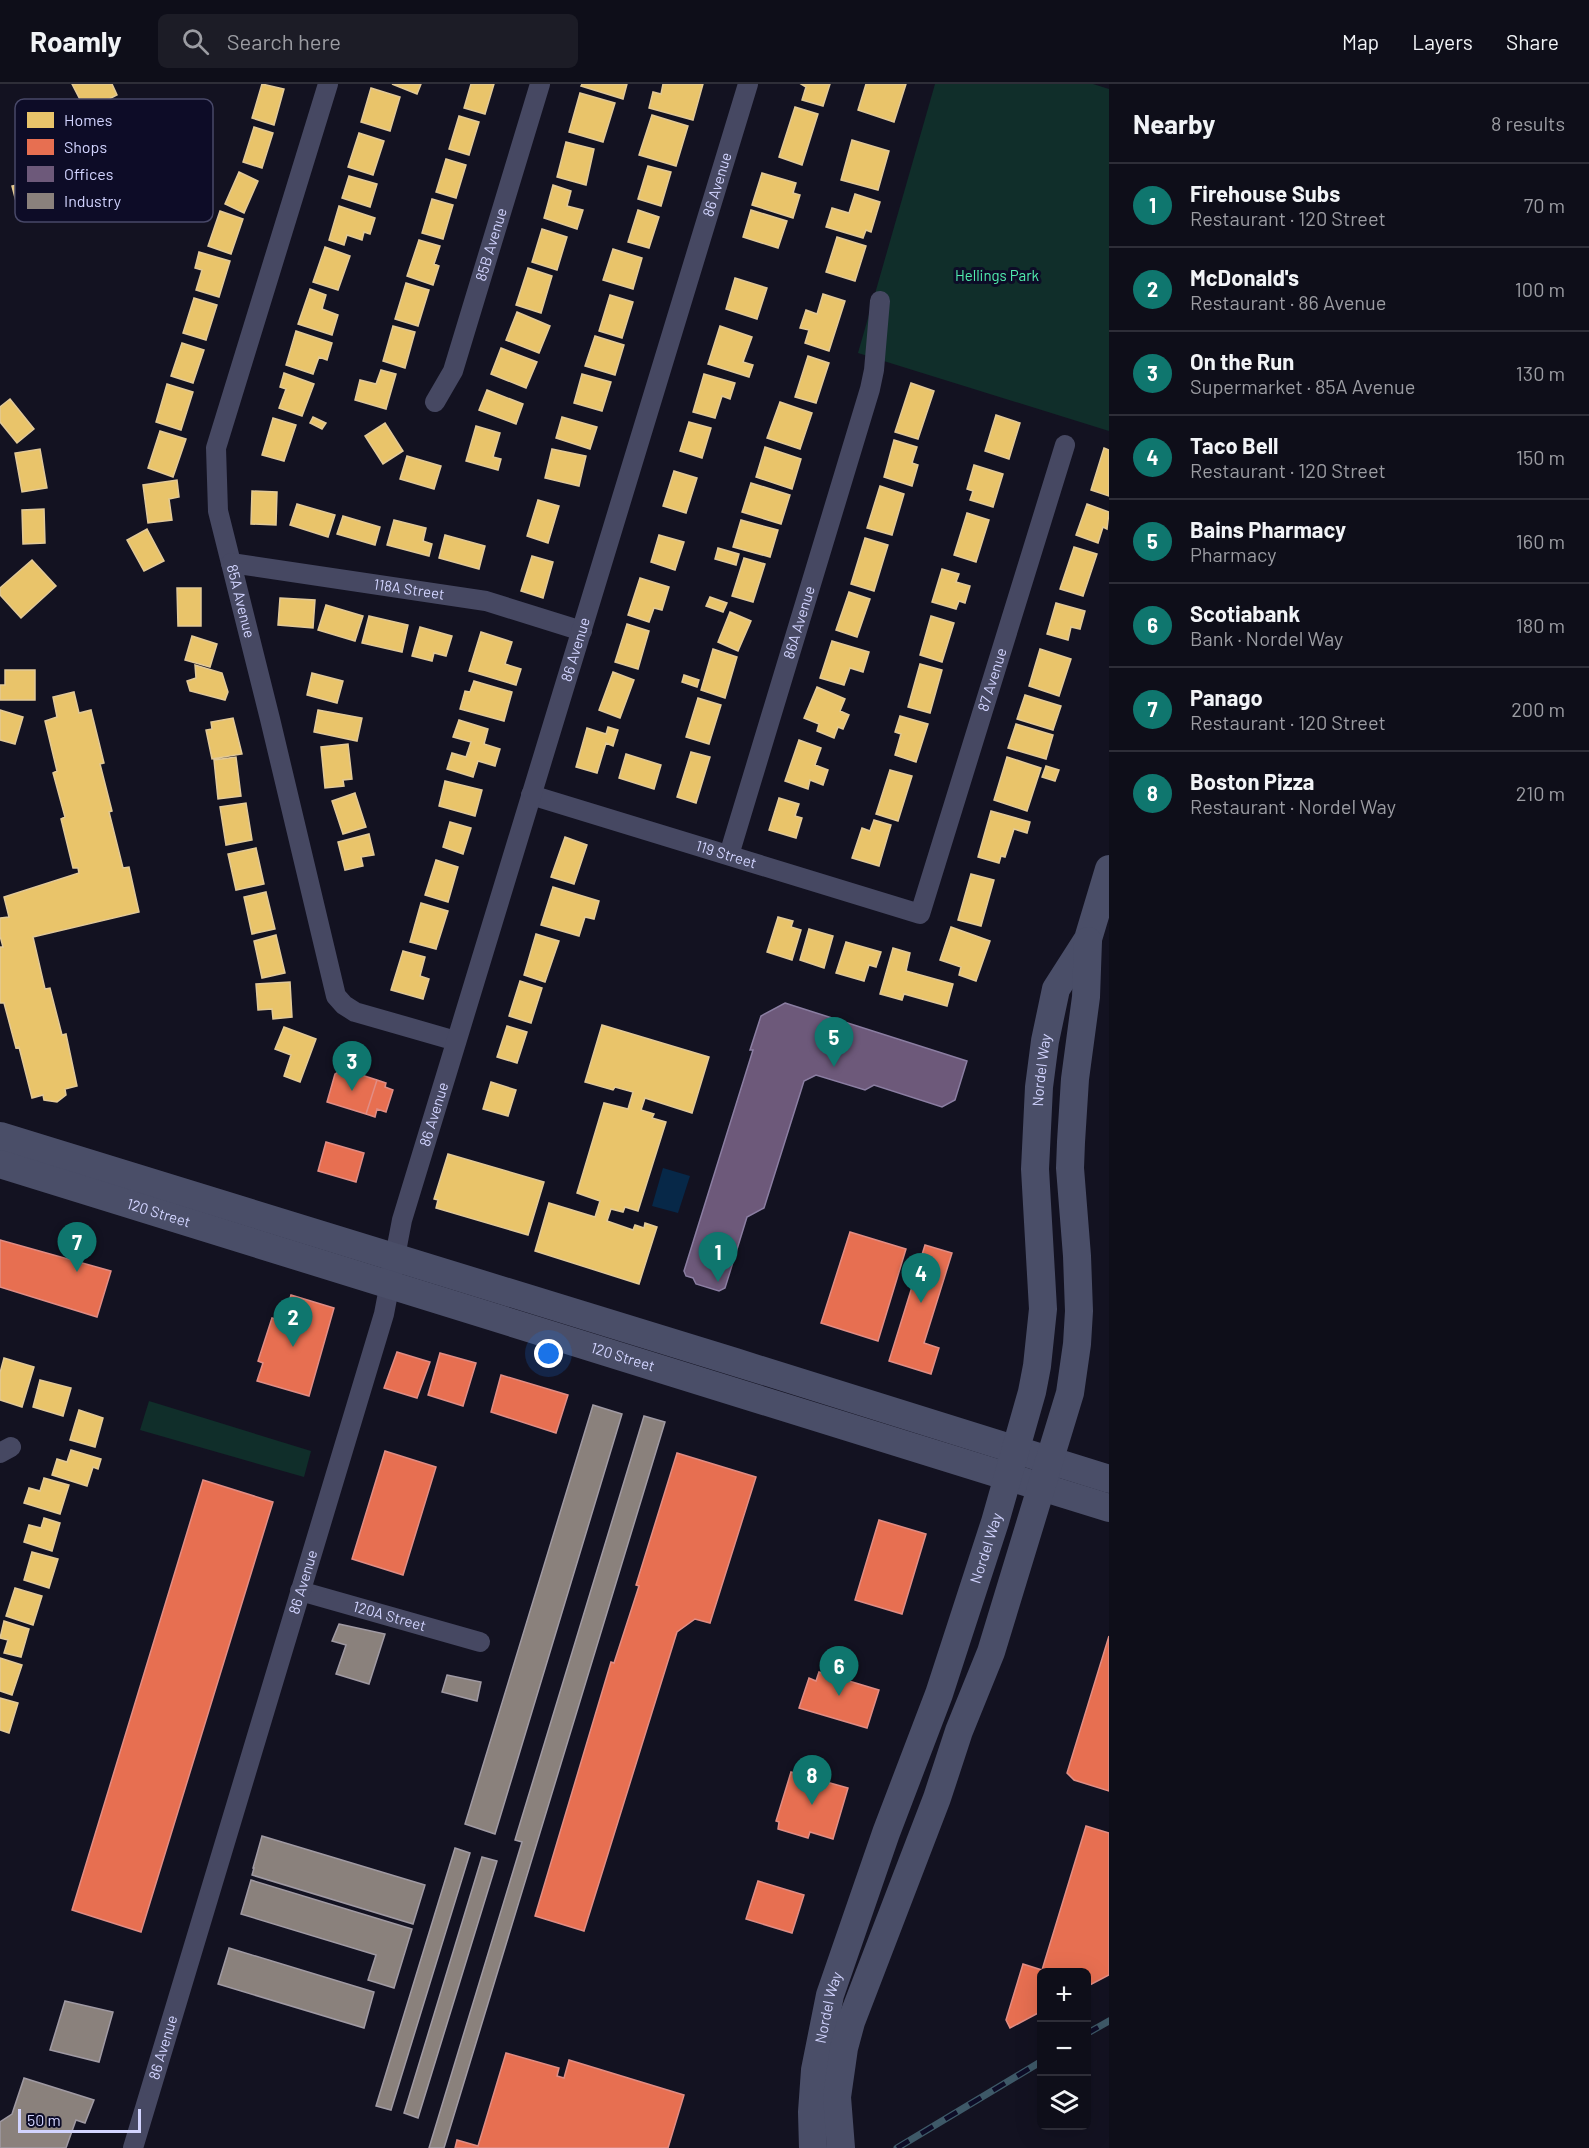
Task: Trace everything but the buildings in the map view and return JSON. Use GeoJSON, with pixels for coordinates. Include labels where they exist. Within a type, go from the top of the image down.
{"type":"FeatureCollection","features":[{"type":"Feature","properties":{"kind":"main road","name":"Nordel Way"},"geometry":{"type":"LineString","coordinates":[[841,2148],[837,2097],[844,2048],[851,2022],[937,1798],[959,1731],[992,1653],[1070,1393],[1077,1344],[1078,1282],[1070,1168],[1075,1079],[1086,997],[1088,939],[1109,868]]}},
{"type":"Feature","properties":{"kind":"main road","name":"Nordel Way"},"geometry":{"type":"LineString","coordinates":[[813,2148],[812,2112],[815,2070],[830,1995],[886,1833],[939,1694],[1008,1477],[1037,1366],[1043,1309],[1035,1178],[1039,1087],[1056,989],[1088,939]]}},
{"type":"Feature","properties":{"kind":"main road","name":"120 Street"},"geometry":{"type":"LineString","coordinates":[[0,1136],[392,1270],[646,1364],[1109,1508]]}},
{"type":"Feature","properties":{"kind":"main road","name":"120 Street"},"geometry":{"type":"LineString","coordinates":[[0,1164],[735,1362],[1109,1479]]}},
{"type":"Feature","properties":{"kind":"main road"},"geometry":{"type":"LineString","coordinates":[[646,1364],[662,1356],[712,1369],[728,1368],[735,1362]]}},
{"type":"Feature","properties":{"kind":"street","name":"85A Avenue"},"geometry":{"type":"LineString","coordinates":[[328,84],[216,448],[218,512],[336,996],[355,1012],[456,1041]]}},
{"type":"Feature","properties":{"kind":"street","name":"85B Avenue"},"geometry":{"type":"LineString","coordinates":[[435,402],[453,371],[540,84]]}},
{"type":"Feature","properties":{"kind":"street","name":"86 Avenue"},"geometry":{"type":"LineString","coordinates":[[133,2148],[384,1314],[402,1220],[748,84]]}},
{"type":"Feature","properties":{"kind":"street","name":"86A Avenue"},"geometry":{"type":"LineString","coordinates":[[729,855],[870,389],[880,301]]}},
{"type":"Feature","properties":{"kind":"street","name":"87 Avenue"},"geometry":{"type":"LineString","coordinates":[[920,914],[1065,445]]}},
{"type":"Feature","properties":{"kind":"street","name":"118A Street"},"geometry":{"type":"LineString","coordinates":[[231,563],[486,601],[582,631]]}},
{"type":"Feature","properties":{"kind":"street","name":"119 Street"},"geometry":{"type":"LineString","coordinates":[[531,795],[920,914]]}},
{"type":"Feature","properties":{"kind":"street","name":"120A Street"},"geometry":{"type":"LineString","coordinates":[[300,1591],[480,1642]]}},
{"type":"Feature","properties":{"kind":"green space","name":"Hellings Park"},"geometry":{"type":"Polygon","coordinates":[[[935,84],[1093,84],[1109,89],[1109,431],[858,353],[935,84]]]}},
{"type":"Feature","properties":{"kind":"green space"},"geometry":{"type":"Polygon","coordinates":[[[149,1401],[311,1451],[304,1477],[140,1430],[149,1401]]]}},
{"type":"Feature","properties":{"kind":"water"},"geometry":{"type":"Polygon","coordinates":[[[663,1168],[690,1176],[678,1213],[652,1206],[663,1168]]]}},
{"type":"Feature","properties":{"kind":"railway"},"geometry":{"type":"LineString","coordinates":[[1091,2031],[1109,2021]]}},
{"type":"Feature","properties":{"kind":"railway"},"geometry":{"type":"LineString","coordinates":[[897,2148],[1037,2064]]}},
{"type":"Feature","properties":{"kind":"place","name":"Bains Pharmacy"},"geometry":{"type":"Point","coordinates":[834,1067]}},
{"type":"Feature","properties":{"kind":"place","name":"On the Run"},"geometry":{"type":"Point","coordinates":[352,1091]}},
{"type":"Feature","properties":{"kind":"place","name":"Panago"},"geometry":{"type":"Point","coordinates":[77,1272]}},
{"type":"Feature","properties":{"kind":"place","name":"Firehouse Subs"},"geometry":{"type":"Point","coordinates":[718,1282]}},
{"type":"Feature","properties":{"kind":"place","name":"Taco Bell"},"geometry":{"type":"Point","coordinates":[921,1303]}},
{"type":"Feature","properties":{"kind":"place","name":"McDonald's"},"geometry":{"type":"Point","coordinates":[293,1347]}},
{"type":"Feature","properties":{"kind":"place","name":"Scotiabank"},"geometry":{"type":"Point","coordinates":[839,1696]}},
{"type":"Feature","properties":{"kind":"place","name":"Boston Pizza"},"geometry":{"type":"Point","coordinates":[812,1805]}}]}
